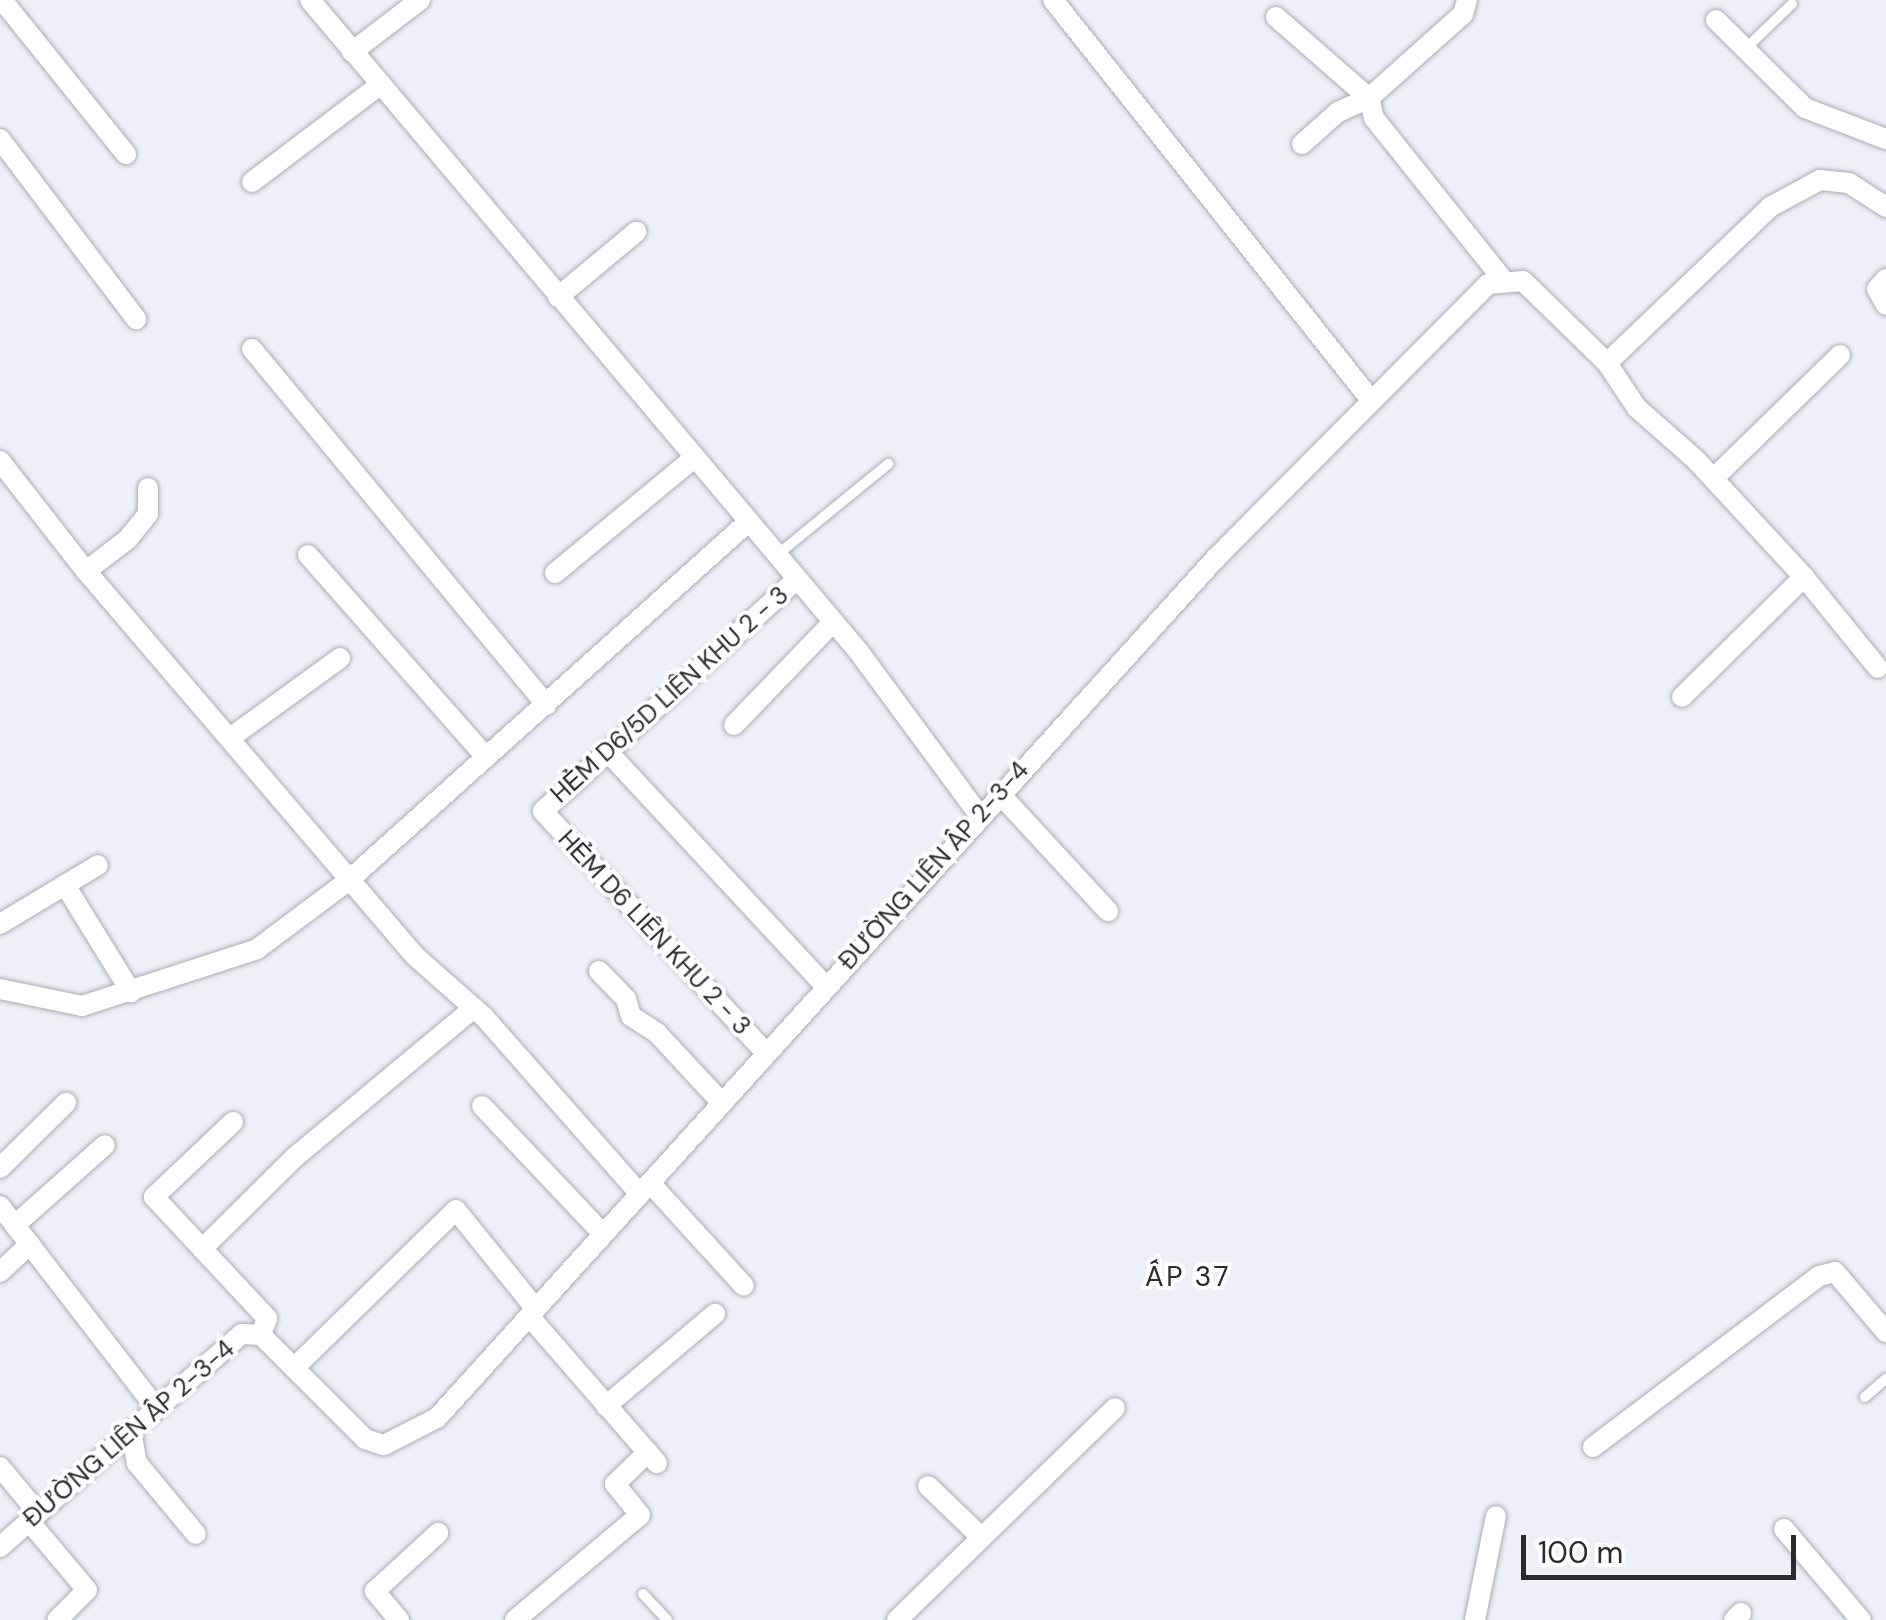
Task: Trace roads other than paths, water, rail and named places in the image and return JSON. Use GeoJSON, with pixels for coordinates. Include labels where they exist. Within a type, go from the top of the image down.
{"type":"FeatureCollection","features":[{"type":"Feature","properties":{"kind":"street"},"geometry":{"type":"LineString","coordinates":[[2,0],[126,154]]}},
{"type":"Feature","properties":{"kind":"street"},"geometry":{"type":"LineString","coordinates":[[310,0],[833,622],[979,814]]}},
{"type":"Feature","properties":{"kind":"street"},"geometry":{"type":"LineString","coordinates":[[352,52],[420,0]]}},
{"type":"Feature","properties":{"kind":"street"},"geometry":{"type":"LineString","coordinates":[[1054,0],[1371,400]]}},
{"type":"Feature","properties":{"kind":"street"},"geometry":{"type":"LineString","coordinates":[[1302,144],[1338,112],[1370,98],[1464,14],[1467,0]]}},
{"type":"Feature","properties":{"kind":"street"},"geometry":{"type":"LineString","coordinates":[[1276,16],[1370,98],[1374,118],[1505,282],[1523,281],[1607,363],[1637,408],[1714,478],[1804,577],[1878,668]]}},
{"type":"Feature","properties":{"kind":"street"},"geometry":{"type":"LineString","coordinates":[[1716,20],[1805,108],[1886,138]]}},
{"type":"Feature","properties":{"kind":"street"},"geometry":{"type":"LineString","coordinates":[[252,182],[380,85]]}},
{"type":"Feature","properties":{"kind":"street"},"geometry":{"type":"LineString","coordinates":[[0,139],[136,319]]}},
{"type":"Feature","properties":{"kind":"street"},"geometry":{"type":"LineString","coordinates":[[1607,363],[1770,207],[1820,180],[1849,183],[1886,207]]}},
{"type":"Feature","properties":{"kind":"street"},"geometry":{"type":"LineString","coordinates":[[558,296],[636,232]]}},
{"type":"Feature","properties":{"kind":"street"},"geometry":{"type":"LineString","coordinates":[[1886,279],[1878,289],[1886,305]]}},
{"type":"Feature","properties":{"kind":"street","name":"ĐƯỜNG LIÊN ẤP 2-3-4"},"geometry":{"type":"LineString","coordinates":[[0,1547],[220,1349],[242,1334],[261,1335],[365,1439],[384,1445],[437,1418],[979,814],[1371,400],[1488,284],[1505,282]]}},
{"type":"Feature","properties":{"kind":"street"},"geometry":{"type":"LineString","coordinates":[[252,349],[547,704]]}},
{"type":"Feature","properties":{"kind":"street"},"geometry":{"type":"LineString","coordinates":[[1714,478],[1840,356]]}},
{"type":"Feature","properties":{"kind":"street"},"geometry":{"type":"LineString","coordinates":[[554,573],[694,458]]}},
{"type":"Feature","properties":{"kind":"street"},"geometry":{"type":"LineString","coordinates":[[0,461],[86,571],[415,956],[474,1008],[744,1286]]}},
{"type":"Feature","properties":{"kind":"street"},"geometry":{"type":"LineString","coordinates":[[86,571],[128,539],[148,514],[148,488]]}},
{"type":"Feature","properties":{"kind":"street"},"geometry":{"type":"LineString","coordinates":[[3,993],[82,1006],[257,949],[348,881],[748,522]]}},
{"type":"Feature","properties":{"kind":"street"},"geometry":{"type":"LineString","coordinates":[[308,555],[486,757]]}},
{"type":"Feature","properties":{"kind":"street"},"geometry":{"type":"LineString","coordinates":[[1682,697],[1804,577]]}},
{"type":"Feature","properties":{"kind":"street","name":"HẺM D6/5D LIÊN KHU 2 - 3"},"geometry":{"type":"LineString","coordinates":[[544,812],[797,579]]}},
{"type":"Feature","properties":{"kind":"street"},"geometry":{"type":"LineString","coordinates":[[734,725],[833,622]]}},
{"type":"Feature","properties":{"kind":"street"},"geometry":{"type":"LineString","coordinates":[[230,738],[340,658]]}},
{"type":"Feature","properties":{"kind":"street"},"geometry":{"type":"LineString","coordinates":[[606,751],[826,986]]}},
{"type":"Feature","properties":{"kind":"street"},"geometry":{"type":"LineString","coordinates":[[999,793],[1108,912]]}},
{"type":"Feature","properties":{"kind":"street","name":"HẺM D6 LIÊN KHU 2 - 3"},"geometry":{"type":"LineString","coordinates":[[544,812],[766,1053]]}},
{"type":"Feature","properties":{"kind":"street"},"geometry":{"type":"LineString","coordinates":[[0,924],[98,866]]}},
{"type":"Feature","properties":{"kind":"street"},"geometry":{"type":"LineString","coordinates":[[65,885],[132,992]]}},
{"type":"Feature","properties":{"kind":"street"},"geometry":{"type":"LineString","coordinates":[[599,970],[638,1023],[657,1033],[722,1103]]}},
{"type":"Feature","properties":{"kind":"street"},"geometry":{"type":"LineString","coordinates":[[202,1249],[318,1136],[474,1008]]}},
{"type":"Feature","properties":{"kind":"street"},"geometry":{"type":"LineString","coordinates":[[0,1168],[66,1103]]}},
{"type":"Feature","properties":{"kind":"street"},"geometry":{"type":"LineString","coordinates":[[482,1106],[603,1234]]}},
{"type":"Feature","properties":{"kind":"street"},"geometry":{"type":"LineString","coordinates":[[233,1122],[149,1192],[267,1318],[261,1335]]}},
{"type":"Feature","properties":{"kind":"street"},"geometry":{"type":"LineString","coordinates":[[15,1225],[105,1145]]}},
{"type":"Feature","properties":{"kind":"street"},"geometry":{"type":"LineString","coordinates":[[0,1206],[156,1408]]}},
{"type":"Feature","properties":{"kind":"street"},"geometry":{"type":"LineString","coordinates":[[294,1368],[456,1210],[606,1406],[652,1458],[615,1484],[640,1515],[515,1620]]}},
{"type":"Feature","properties":{"kind":"street"},"geometry":{"type":"LineString","coordinates":[[0,1272],[30,1244]]}},
{"type":"Feature","properties":{"kind":"street"},"geometry":{"type":"LineString","coordinates":[[1593,1448],[1819,1276],[1835,1272],[1886,1332]]}},
{"type":"Feature","properties":{"kind":"street"},"geometry":{"type":"LineString","coordinates":[[606,1406],[715,1314]]}},
{"type":"Feature","properties":{"kind":"street"},"geometry":{"type":"LineString","coordinates":[[897,1620],[1115,1408]]}},
{"type":"Feature","properties":{"kind":"street"},"geometry":{"type":"LineString","coordinates":[[131,1430],[138,1462],[196,1534]]}},
{"type":"Feature","properties":{"kind":"street"},"geometry":{"type":"LineString","coordinates":[[0,1467],[87,1590],[57,1620]]}},
{"type":"Feature","properties":{"kind":"street"},"geometry":{"type":"LineString","coordinates":[[928,1486],[981,1537]]}},
{"type":"Feature","properties":{"kind":"street"},"geometry":{"type":"LineString","coordinates":[[1476,1620],[1496,1516]]}},
{"type":"Feature","properties":{"kind":"street"},"geometry":{"type":"LineString","coordinates":[[1784,1529],[1861,1620]]}},
{"type":"Feature","properties":{"kind":"street"},"geometry":{"type":"LineString","coordinates":[[399,1620],[376,1591],[438,1533]]}},
{"type":"Feature","properties":{"kind":"lane"},"geometry":{"type":"LineString","coordinates":[[1745,49],[1792,4]]}},
{"type":"Feature","properties":{"kind":"lane"},"geometry":{"type":"LineString","coordinates":[[776,555],[888,464]]}},
{"type":"Feature","properties":{"kind":"lane"},"geometry":{"type":"LineString","coordinates":[[1865,1396],[1886,1379]]}},
{"type":"Feature","properties":{"kind":"lane"},"geometry":{"type":"LineString","coordinates":[[643,1594],[667,1620]]}},
{"type":"Feature","properties":{"kind":"district","name":"ẤP 37"},"geometry":{"type":"Point","coordinates":[1188,1277]}}]}
